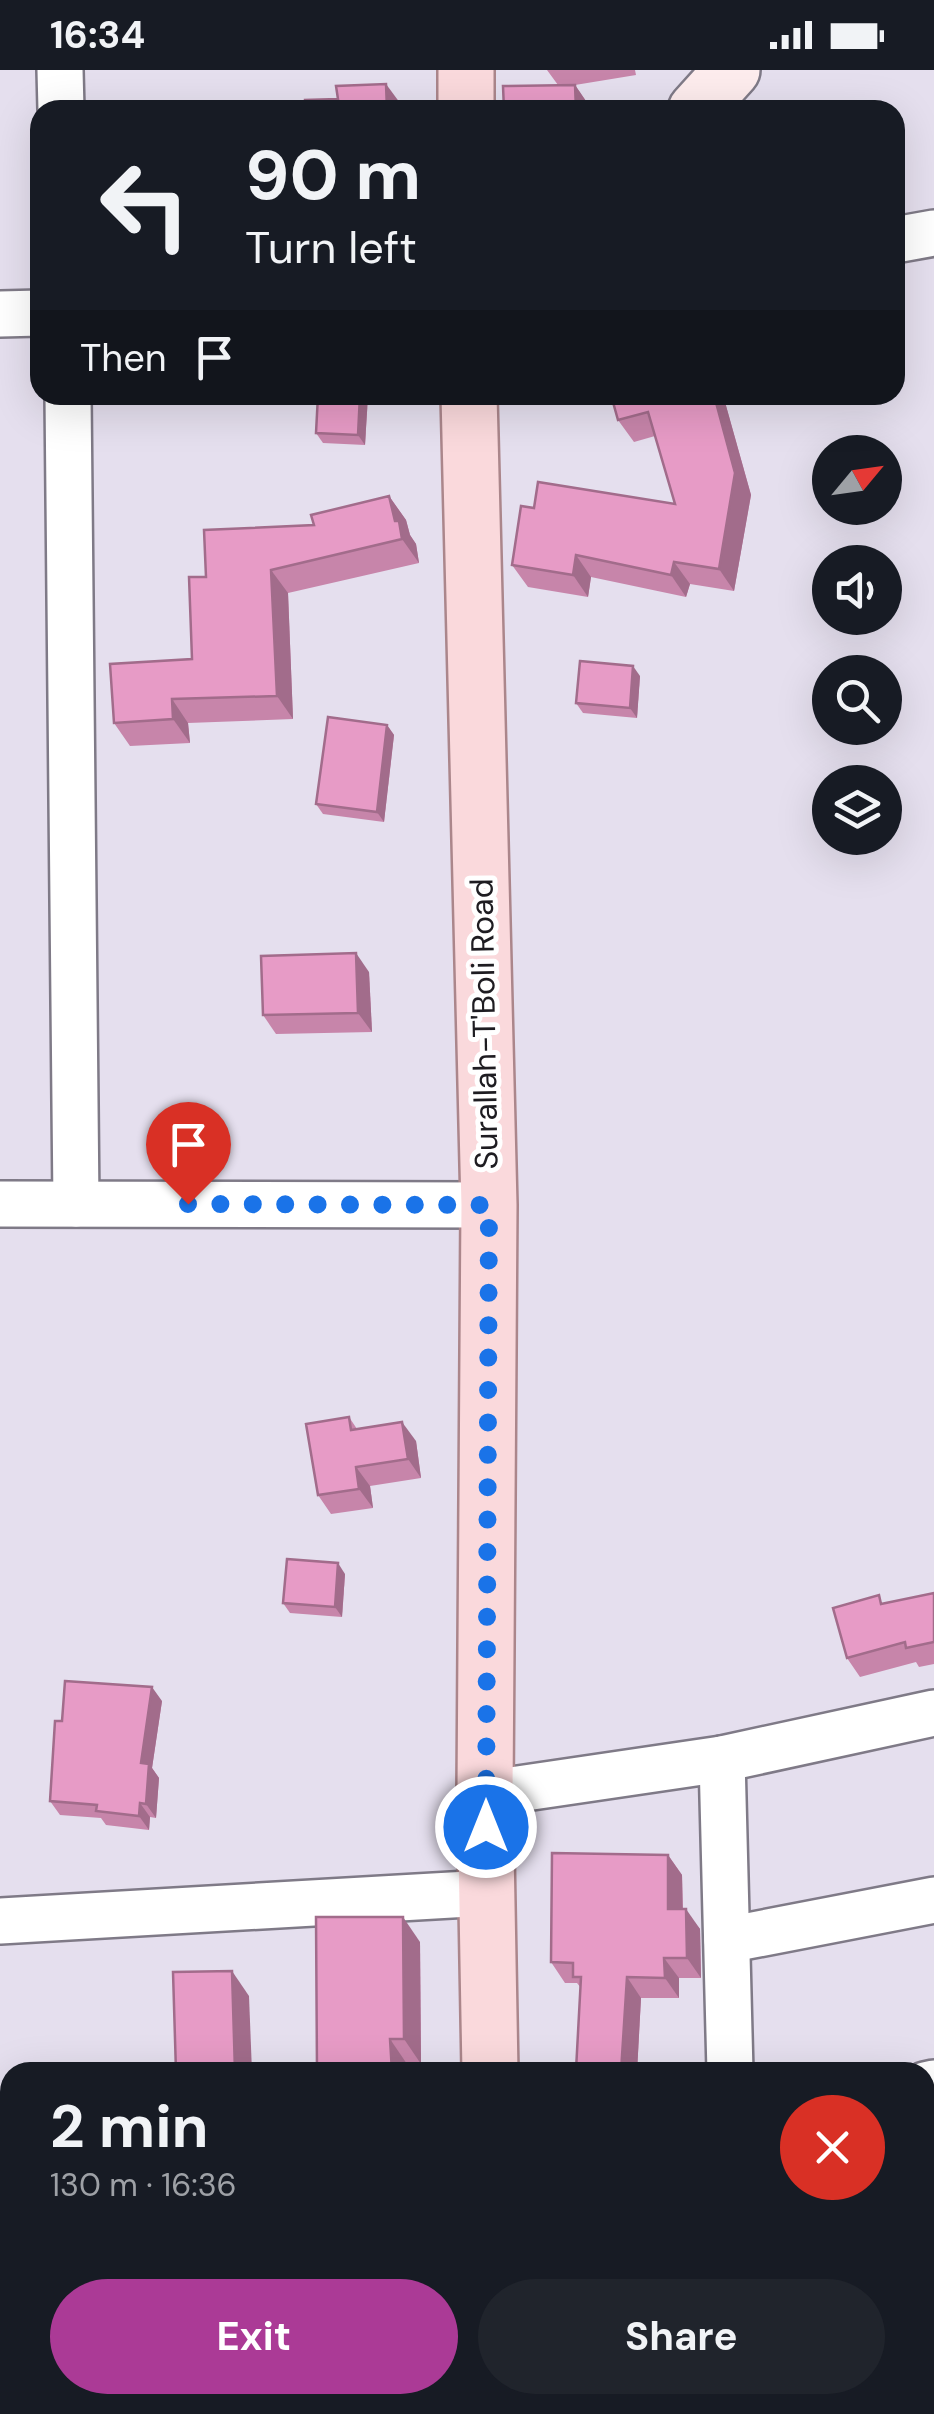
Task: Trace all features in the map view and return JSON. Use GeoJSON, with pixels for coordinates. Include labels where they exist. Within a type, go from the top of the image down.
{"type":"FeatureCollection","features":[{"type":"Feature","properties":{"kind":"main road"},"geometry":{"type":"LineString","coordinates":[[466,70],[466,100]]}},
{"type":"Feature","properties":{"kind":"main road","name":"Surallah-T'Boli Road"},"geometry":{"type":"LineString","coordinates":[[469,405],[489,1205],[485,1794],[490,2062]]}},
{"type":"Feature","properties":{"kind":"street"},"geometry":{"type":"LineString","coordinates":[[60,70],[61,100]]}},
{"type":"Feature","properties":{"kind":"street"},"geometry":{"type":"LineString","coordinates":[[705,100],[732,70]]}},
{"type":"Feature","properties":{"kind":"street"},"geometry":{"type":"LineString","coordinates":[[905,238],[934,233]]}},
{"type":"Feature","properties":{"kind":"street"},"geometry":{"type":"LineString","coordinates":[[0,314],[30,313]]}},
{"type":"Feature","properties":{"kind":"street"},"geometry":{"type":"LineString","coordinates":[[68,405],[76,1204]]}},
{"type":"Feature","properties":{"kind":"street"},"geometry":{"type":"LineString","coordinates":[[0,1204],[489,1205]]}},
{"type":"Feature","properties":{"kind":"street"},"geometry":{"type":"LineString","coordinates":[[485,1794],[722,1759],[934,1713]]}},
{"type":"Feature","properties":{"kind":"street"},"geometry":{"type":"LineString","coordinates":[[722,1759],[730,2062]]}},
{"type":"Feature","properties":{"kind":"street"},"geometry":{"type":"LineString","coordinates":[[0,1921],[486,1893]]}},
{"type":"Feature","properties":{"kind":"street"},"geometry":{"type":"LineString","coordinates":[[727,1940],[934,1900]]}},
{"type":"Feature","properties":{"kind":"building"},"geometry":{"type":"Polygon","coordinates":[[[386,84],[387,100],[305,100],[338,99],[336,86],[386,84]]]}},
{"type":"Feature","properties":{"kind":"building"},"geometry":{"type":"Polygon","coordinates":[[[575,85],[576,100],[504,100],[503,86],[575,85]]]}},
{"type":"Feature","properties":{"kind":"building"},"geometry":{"type":"Polygon","coordinates":[[[317,405],[360,405],[358,435],[316,433],[317,405]]]}},
{"type":"Feature","properties":{"kind":"building"},"geometry":{"type":"Polygon","coordinates":[[[614,405],[717,405],[735,473],[719,569],[674,562],[671,575],[576,555],[573,575],[512,565],[521,506],[534,508],[538,482],[675,504],[648,412],[618,420],[614,405]]]}},
{"type":"Feature","properties":{"kind":"building"},"geometry":{"type":"Polygon","coordinates":[[[389,496],[402,539],[271,570],[277,696],[172,699],[173,719],[114,723],[110,664],[192,659],[189,577],[206,577],[204,530],[314,525],[311,515],[389,496]]]}},
{"type":"Feature","properties":{"kind":"building"},"geometry":{"type":"Polygon","coordinates":[[[580,661],[633,666],[630,708],[576,703],[580,661]]]}},
{"type":"Feature","properties":{"kind":"building"},"geometry":{"type":"Polygon","coordinates":[[[328,717],[387,725],[377,812],[316,804],[328,717]]]}},
{"type":"Feature","properties":{"kind":"building"},"geometry":{"type":"Polygon","coordinates":[[[356,953],[358,1013],[263,1015],[261,956],[356,953]]]}},
{"type":"Feature","properties":{"kind":"building"},"geometry":{"type":"Polygon","coordinates":[[[349,1417],[351,1430],[402,1422],[408,1459],[356,1467],[359,1489],[318,1495],[306,1424],[349,1417]]]}},
{"type":"Feature","properties":{"kind":"building"},"geometry":{"type":"Polygon","coordinates":[[[287,1559],[338,1563],[335,1607],[283,1603],[287,1559]]]}},
{"type":"Feature","properties":{"kind":"building"},"geometry":{"type":"Polygon","coordinates":[[[934,1593],[934,1642],[906,1648],[905,1642],[847,1658],[833,1608],[879,1595],[881,1604],[934,1593]]]}},
{"type":"Feature","properties":{"kind":"building"},"geometry":{"type":"Polygon","coordinates":[[[65,1681],[152,1687],[141,1763],[149,1764],[146,1804],[140,1803],[139,1816],[96,1811],[97,1805],[50,1801],[55,1721],[62,1721],[65,1681]]]}},
{"type":"Feature","properties":{"kind":"building"},"geometry":{"type":"Polygon","coordinates":[[[552,1853],[668,1855],[668,1909],[686,1909],[687,1958],[664,1958],[665,1978],[627,1977],[622,2062],[576,2062],[581,1977],[573,1977],[573,1963],[551,1962],[552,1853]]]}},
{"type":"Feature","properties":{"kind":"building"},"geometry":{"type":"Polygon","coordinates":[[[316,1917],[403,1917],[404,2039],[390,2039],[391,2062],[317,2062],[316,1917]]]}},
{"type":"Feature","properties":{"kind":"building"},"geometry":{"type":"Polygon","coordinates":[[[232,1971],[235,2062],[176,2062],[173,1972],[232,1971]]]}},
{"type":"Feature","properties":{"kind":"route"},"geometry":{"type":"LineString","coordinates":[[188,1204],[489,1205],[486,1827]]}}]}
